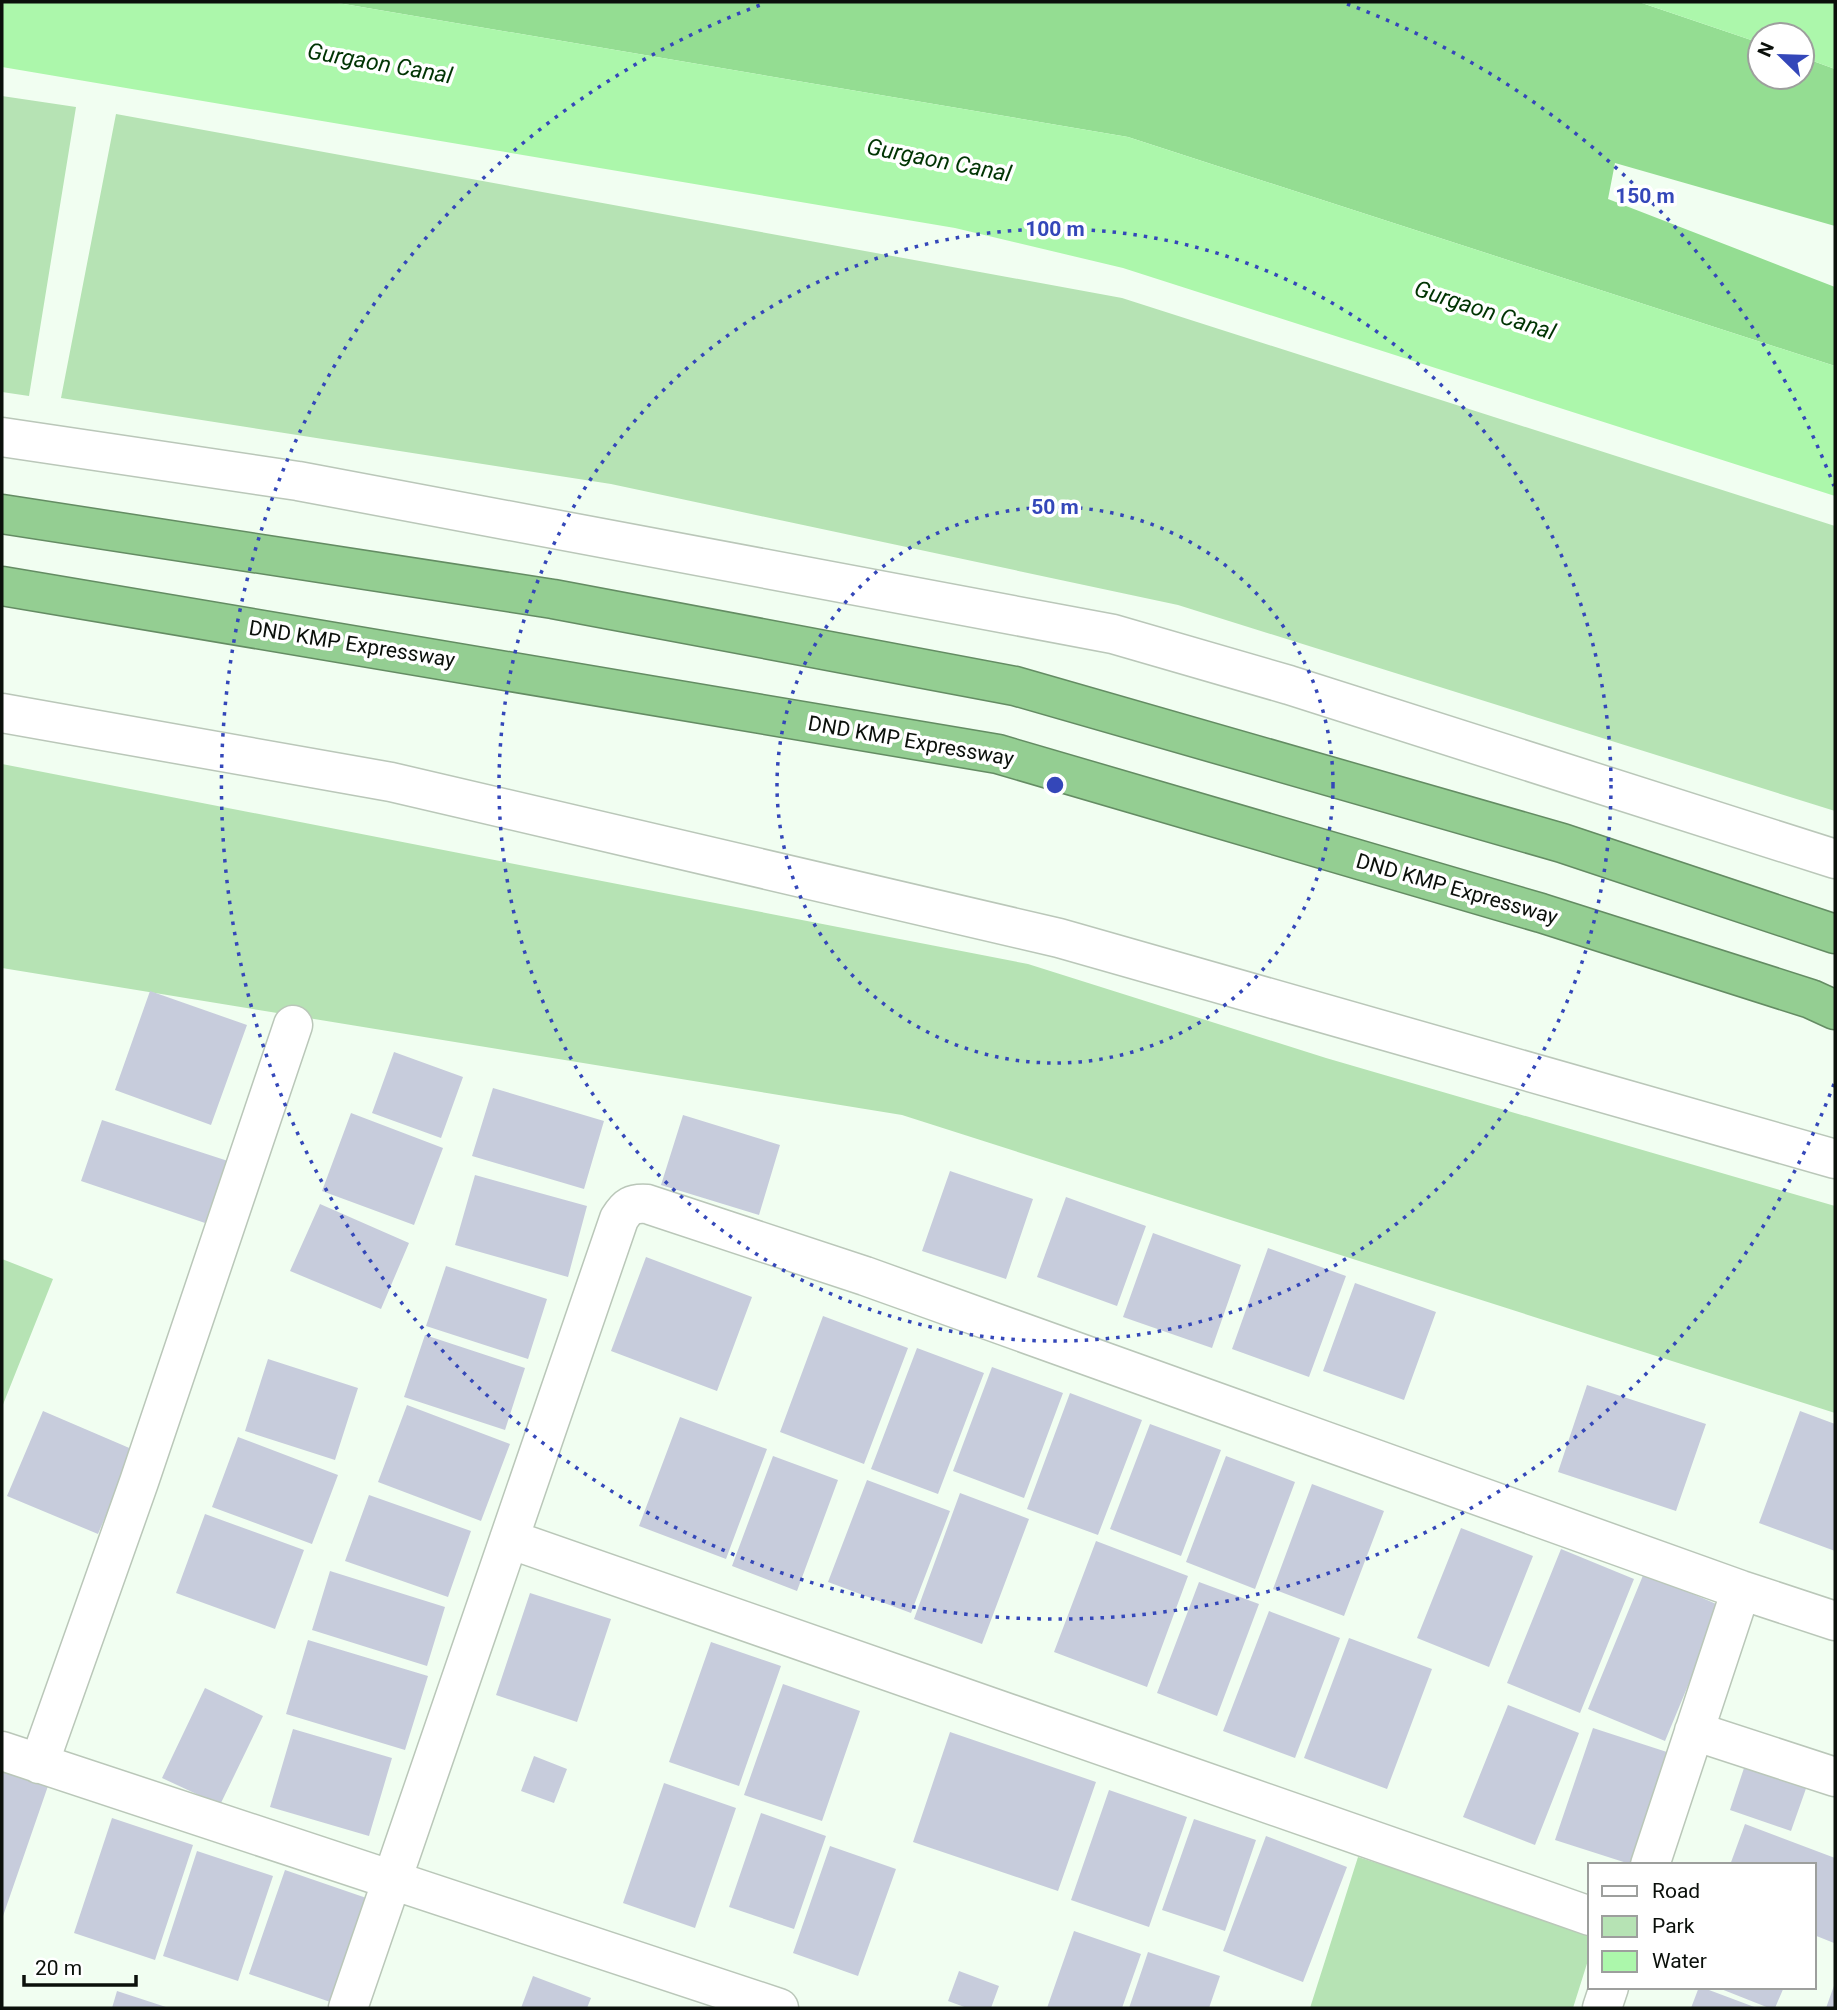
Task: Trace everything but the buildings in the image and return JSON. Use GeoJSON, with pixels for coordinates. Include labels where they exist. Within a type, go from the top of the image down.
{"type":"FeatureCollection","features":[{"type":"Feature","properties":{"kind":"highway"},"geometry":{"type":"LineString","coordinates":[[2,514],[554,599],[1015,686],[1562,843],[1835,934]]}},
{"type":"Feature","properties":{"kind":"highway","name":"DND KMP Expressway"},"geometry":{"type":"LineString","coordinates":[[2,586],[998,754],[1541,913],[1811,999],[1835,1010]]}},
{"type":"Feature","properties":{"kind":"street"},"geometry":{"type":"LineString","coordinates":[[2,437],[298,481],[1114,634],[1289,685],[1835,859]]}},
{"type":"Feature","properties":{"kind":"street"},"geometry":{"type":"LineString","coordinates":[[2,713],[391,782],[1059,938],[1835,1159]]}},
{"type":"Feature","properties":{"kind":"street"},"geometry":{"type":"LineString","coordinates":[[39,1764],[139,1482],[293,1025]]}},
{"type":"Feature","properties":{"kind":"street"},"geometry":{"type":"LineString","coordinates":[[348,2008],[619,1219],[626,1208],[636,1203],[721,1227],[865,1276],[1741,1590],[1835,1621]]}},
{"type":"Feature","properties":{"kind":"street"},"geometry":{"type":"LineString","coordinates":[[509,1539],[1588,1915]]}},
{"type":"Feature","properties":{"kind":"street"},"geometry":{"type":"LineString","coordinates":[[1651,1863],[1741,1590]]}},
{"type":"Feature","properties":{"kind":"street"},"geometry":{"type":"LineString","coordinates":[[1694,1731],[1835,1777]]}},
{"type":"Feature","properties":{"kind":"street"},"geometry":{"type":"LineString","coordinates":[[2,1751],[779,2008]]}},
{"type":"Feature","properties":{"kind":"street"},"geometry":{"type":"LineString","coordinates":[[1602,2008],[1608,1989]]}},
{"type":"Feature","properties":{"kind":"green space"},"geometry":{"type":"Polygon","coordinates":[[[2,96],[76,107],[29,396],[2,392],[2,96]]]}},
{"type":"Feature","properties":{"kind":"green space"},"geometry":{"type":"Polygon","coordinates":[[[116,114],[1122,298],[1835,526],[1835,811],[1178,605],[611,484],[61,398],[116,114]]]}},
{"type":"Feature","properties":{"kind":"green space"},"geometry":{"type":"Polygon","coordinates":[[[2,764],[1028,964],[1326,1058],[1835,1206],[1835,1413],[902,1115],[2,968],[2,764]]]}},
{"type":"Feature","properties":{"kind":"green space"},"geometry":{"type":"Polygon","coordinates":[[[2,1259],[53,1279],[2,1407],[2,1259]]]}},
{"type":"Feature","properties":{"kind":"green space"},"geometry":{"type":"Polygon","coordinates":[[[1358,1857],[1588,1930],[1588,1960],[1573,2008],[1310,2008],[1358,1857]]]}},
{"type":"Feature","properties":{"kind":"shaded area"},"geometry":{"type":"Polygon","coordinates":[[[332,2],[1639,2],[1746,38],[1746,91],[1816,91],[1816,62],[1835,69],[1835,226],[1615,163],[1608,199],[1835,287],[1835,366],[1128,137],[332,2]]]}},
{"type":"Feature","properties":{"kind":"water","name":"Gurgaon Canal"},"geometry":{"type":"Polygon","coordinates":[[[2,2],[332,2],[1128,137],[1835,366],[1835,496],[1123,268],[955,228],[2,67],[2,2]]]}},
{"type":"Feature","properties":{"kind":"water"},"geometry":{"type":"Polygon","coordinates":[[[1639,2],[1835,2],[1835,69],[1816,62],[1816,21],[1746,21],[1746,38],[1639,2]]]}}]}
